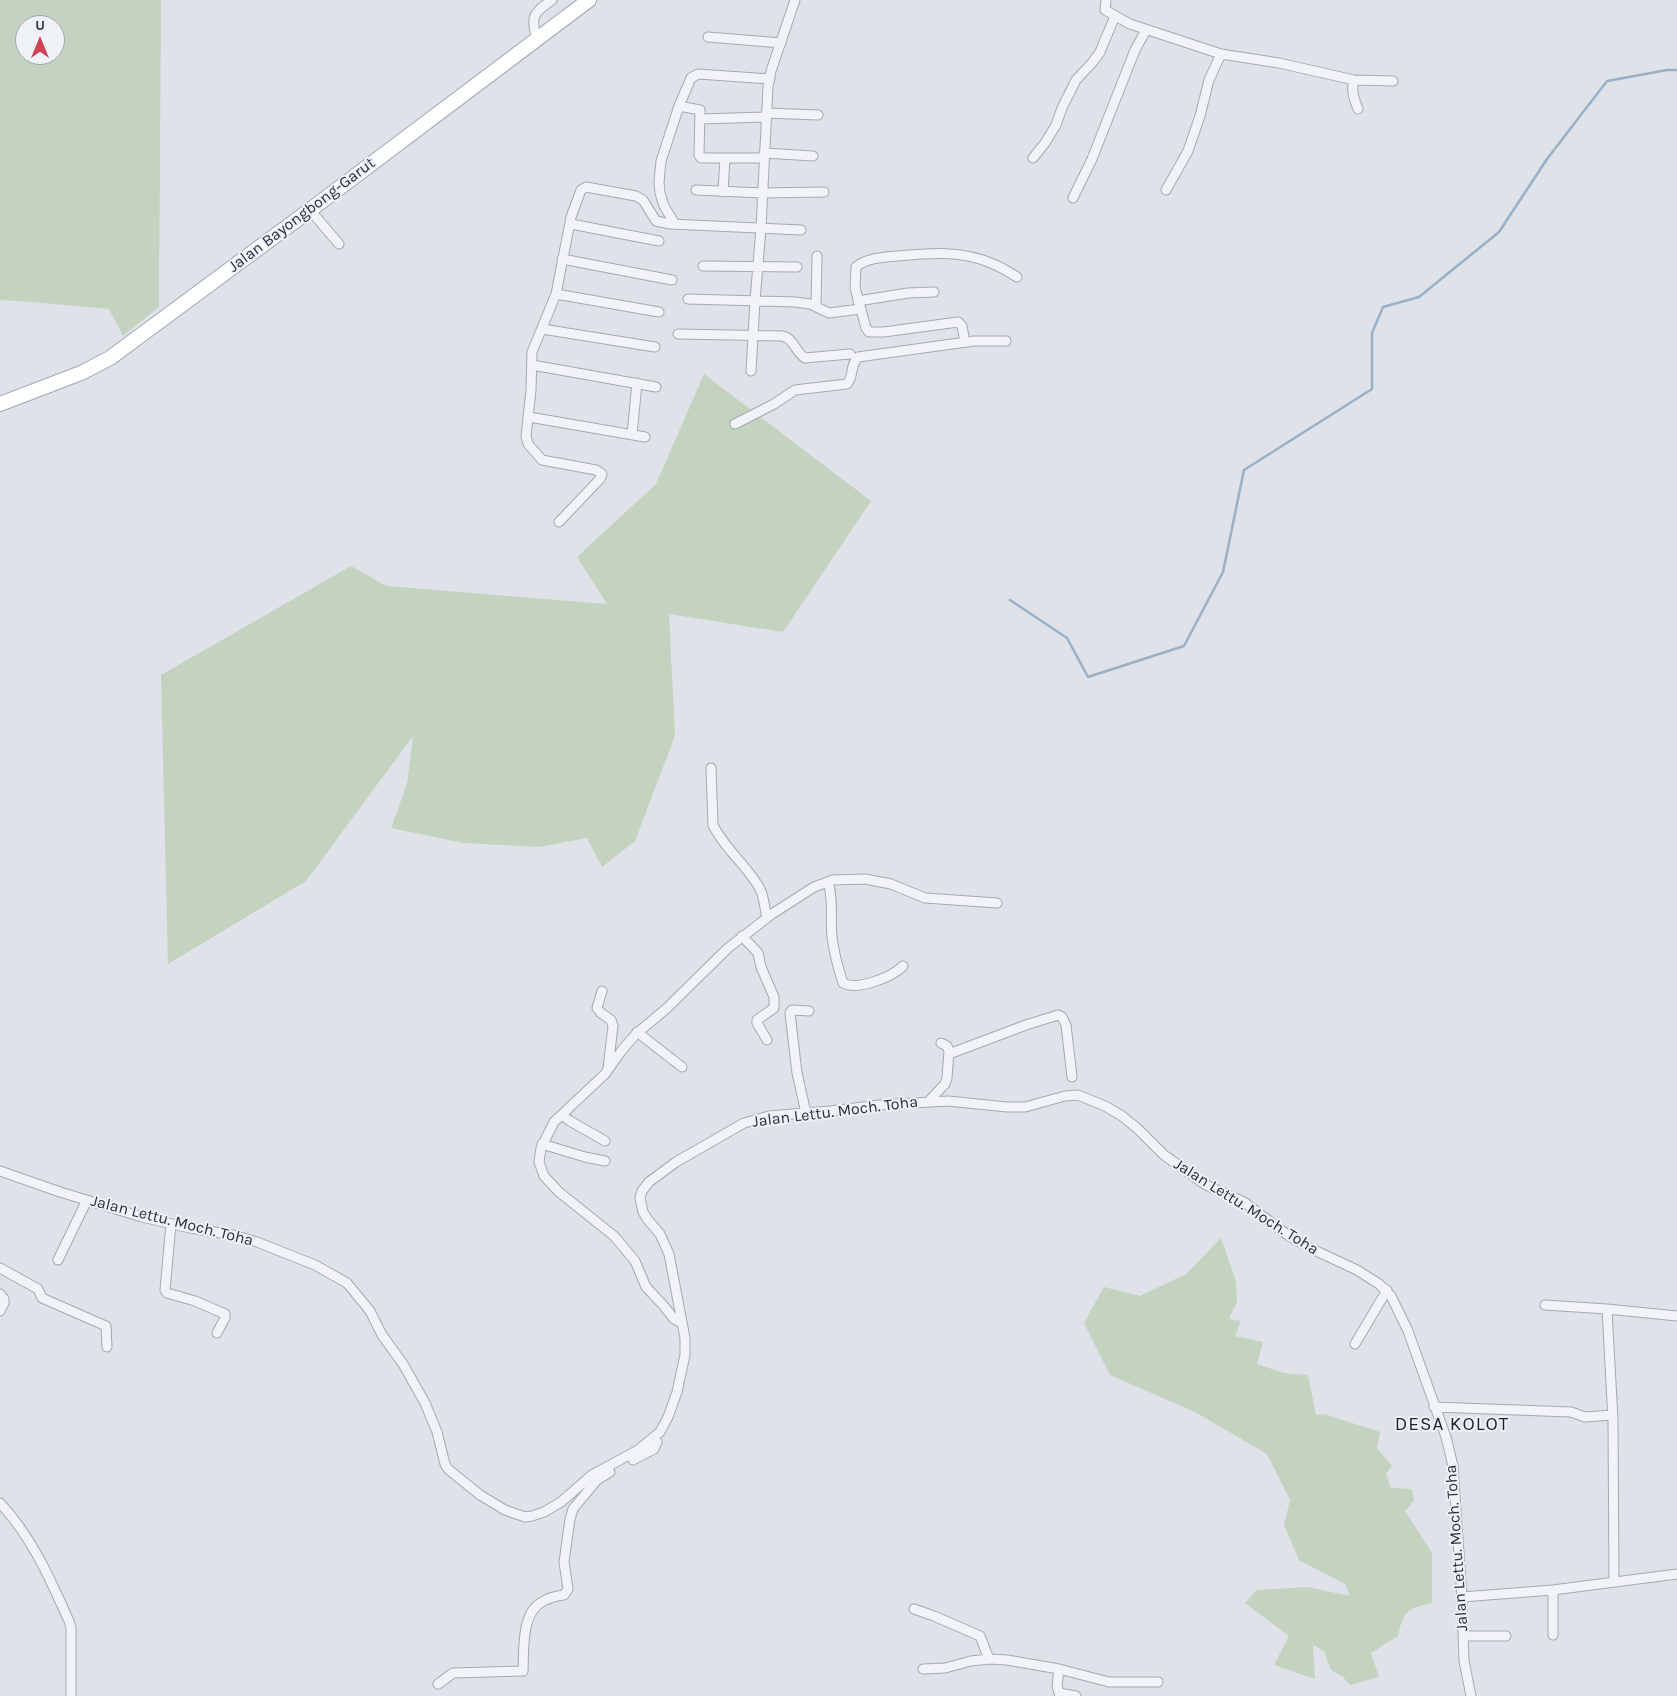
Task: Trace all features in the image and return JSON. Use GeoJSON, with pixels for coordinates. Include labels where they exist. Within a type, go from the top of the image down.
{"type":"FeatureCollection","features":[{"type":"Feature","properties":{"kind":"main road","name":"Jalan Bayongbong-Garut"},"geometry":{"type":"LineString","coordinates":[[0,404],[81,373],[110,358],[589,0]]}},
{"type":"Feature","properties":{"kind":"street"},"geometry":{"type":"LineString","coordinates":[[537,39],[533,26],[534,14],[552,0]]}},
{"type":"Feature","properties":{"kind":"street"},"geometry":{"type":"LineString","coordinates":[[751,371],[759,266],[766,115],[770,79],[795,0]]}},
{"type":"Feature","properties":{"kind":"street"},"geometry":{"type":"LineString","coordinates":[[1106,0],[1105,10],[1130,24],[1220,54],[1280,63],[1354,80],[1393,81]]}},
{"type":"Feature","properties":{"kind":"street"},"geometry":{"type":"LineString","coordinates":[[1033,158],[1045,144],[1076,80],[1100,52],[1115,16]]}},
{"type":"Feature","properties":{"kind":"street"},"geometry":{"type":"LineString","coordinates":[[1073,198],[1092,159],[1135,50],[1146,30]]}},
{"type":"Feature","properties":{"kind":"street"},"geometry":{"type":"LineString","coordinates":[[708,37],[781,43]]}},
{"type":"Feature","properties":{"kind":"street"},"geometry":{"type":"LineString","coordinates":[[1166,190],[1188,151],[1200,116],[1209,80],[1220,54]]}},
{"type":"Feature","properties":{"kind":"street"},"geometry":{"type":"LineString","coordinates":[[673,224],[664,206],[658,182],[661,161],[691,78],[694,75],[770,79]]}},
{"type":"Feature","properties":{"kind":"street"},"geometry":{"type":"LineString","coordinates":[[1354,80],[1352,86],[1353,98],[1358,109]]}},
{"type":"Feature","properties":{"kind":"street"},"geometry":{"type":"LineString","coordinates":[[680,106],[700,110],[699,157],[813,156]]}},
{"type":"Feature","properties":{"kind":"street"},"geometry":{"type":"LineString","coordinates":[[700,119],[766,115],[818,115]]}},
{"type":"Feature","properties":{"kind":"street"},"geometry":{"type":"LineString","coordinates":[[723,192],[725,158]]}},
{"type":"Feature","properties":{"kind":"street"},"geometry":{"type":"LineString","coordinates":[[559,522],[600,479],[602,474],[596,470],[542,460],[528,444],[526,436],[529,417],[532,352],[556,294],[571,217],[580,192],[586,187],[640,197],[656,221],[673,224],[801,230]]}},
{"type":"Feature","properties":{"kind":"street"},"geometry":{"type":"LineString","coordinates":[[696,190],[762,193],[824,192]]}},
{"type":"Feature","properties":{"kind":"street"},"geometry":{"type":"LineString","coordinates":[[310,210],[339,244]]}},
{"type":"Feature","properties":{"kind":"street"},"geometry":{"type":"LineString","coordinates":[[571,224],[658,241]]}},
{"type":"Feature","properties":{"kind":"street"},"geometry":{"type":"LineString","coordinates":[[966,342],[962,326],[958,322],[871,333],[866,328],[855,288],[856,267],[859,264],[885,257],[936,252],[959,254],[992,263],[1017,276]]}},
{"type":"Feature","properties":{"kind":"street"},"geometry":{"type":"LineString","coordinates":[[816,307],[817,256]]}},
{"type":"Feature","properties":{"kind":"street"},"geometry":{"type":"LineString","coordinates":[[562,259],[672,280]]}},
{"type":"Feature","properties":{"kind":"street"},"geometry":{"type":"LineString","coordinates":[[702,266],[797,267]]}},
{"type":"Feature","properties":{"kind":"street"},"geometry":{"type":"LineString","coordinates":[[688,300],[795,302],[810,304],[829,313],[908,293],[934,292]]}},
{"type":"Feature","properties":{"kind":"street"},"geometry":{"type":"LineString","coordinates":[[556,294],[660,312]]}},
{"type":"Feature","properties":{"kind":"street"},"geometry":{"type":"LineString","coordinates":[[542,329],[655,347]]}},
{"type":"Feature","properties":{"kind":"street"},"geometry":{"type":"LineString","coordinates":[[678,334],[786,337],[792,341],[800,355],[805,358],[850,354]]}},
{"type":"Feature","properties":{"kind":"street"},"geometry":{"type":"LineString","coordinates":[[735,424],[774,404],[795,390],[847,384],[850,380],[854,362],[858,357],[966,342],[1006,341]]}},
{"type":"Feature","properties":{"kind":"street"},"geometry":{"type":"LineString","coordinates":[[532,365],[656,387]]}},
{"type":"Feature","properties":{"kind":"street"},"geometry":{"type":"LineString","coordinates":[[632,435],[637,383]]}},
{"type":"Feature","properties":{"kind":"street"},"geometry":{"type":"LineString","coordinates":[[529,417],[645,437]]}},
{"type":"Feature","properties":{"kind":"street"},"geometry":{"type":"LineString","coordinates":[[711,768],[713,825],[762,893],[767,918]]}},
{"type":"Feature","properties":{"kind":"street"},"geometry":{"type":"LineString","coordinates":[[682,1323],[674,1319],[646,1287],[635,1261],[614,1236],[559,1192],[544,1176],[539,1162],[554,1122],[566,1117],[607,1071],[622,1050],[641,1036],[666,1008],[746,940],[767,918],[814,887],[828,882],[879,880],[925,898],[997,903]]}},
{"type":"Feature","properties":{"kind":"street"},"geometry":{"type":"LineString","coordinates":[[828,882],[832,907],[832,935],[835,955],[843,983],[855,986],[877,981],[903,966]]}},
{"type":"Feature","properties":{"kind":"street"},"geometry":{"type":"LineString","coordinates":[[746,940],[758,953],[761,967],[775,1002],[774,1008],[757,1020],[767,1040]]}},
{"type":"Feature","properties":{"kind":"street"},"geometry":{"type":"LineString","coordinates":[[602,990],[597,1008],[612,1020],[613,1026],[607,1071]]}},
{"type":"Feature","properties":{"kind":"street"},"geometry":{"type":"LineString","coordinates":[[806,1113],[797,1073],[790,1013],[792,1010],[809,1011]]}},
{"type":"Feature","properties":{"kind":"street"},"geometry":{"type":"LineString","coordinates":[[949,1054],[1058,1015],[1062,1017],[1066,1025],[1072,1077]]}},
{"type":"Feature","properties":{"kind":"street"},"geometry":{"type":"LineString","coordinates":[[641,1036],[682,1067]]}},
{"type":"Feature","properties":{"kind":"street"},"geometry":{"type":"LineString","coordinates":[[928,1102],[946,1084],[949,1054],[947,1046],[942,1043]]}},
{"type":"Feature","properties":{"kind":"street","name":"Jalan Lettu. Moch. Toha"},"geometry":{"type":"LineString","coordinates":[[0,1171],[87,1200],[171,1224],[233,1235],[257,1242],[315,1265],[347,1283],[370,1311],[382,1335],[425,1403],[437,1432],[448,1469],[480,1495],[505,1510],[525,1517],[544,1512],[561,1502],[592,1476],[638,1450],[660,1432],[668,1417],[677,1392],[685,1355],[686,1338],[669,1254],[660,1234],[643,1212],[640,1198],[644,1187],[658,1173],[744,1122],[769,1116],[948,1101],[1007,1107],[1034,1105],[1071,1095],[1086,1097],[1122,1116],[1164,1155],[1206,1185],[1244,1202],[1289,1236],[1357,1270],[1387,1290],[1396,1304],[1402,1315],[1446,1437],[1453,1466],[1462,1597],[1464,1661],[1470,1696]]}},
{"type":"Feature","properties":{"kind":"street"},"geometry":{"type":"LineString","coordinates":[[566,1117],[605,1141]]}},
{"type":"Feature","properties":{"kind":"street"},"geometry":{"type":"LineString","coordinates":[[546,1145],[605,1161]]}},
{"type":"Feature","properties":{"kind":"street"},"geometry":{"type":"LineString","coordinates":[[58,1260],[87,1200]]}},
{"type":"Feature","properties":{"kind":"street"},"geometry":{"type":"LineString","coordinates":[[171,1224],[165,1290],[167,1293],[195,1301],[225,1314],[225,1318],[217,1333]]}},
{"type":"Feature","properties":{"kind":"street"},"geometry":{"type":"LineString","coordinates":[[0,1268],[38,1289],[42,1298],[106,1326],[107,1347]]}},
{"type":"Feature","properties":{"kind":"street"},"geometry":{"type":"LineString","coordinates":[[1355,1344],[1387,1290]]}},
{"type":"Feature","properties":{"kind":"street"},"geometry":{"type":"LineString","coordinates":[[0,1294],[4,1298],[4,1304],[0,1312]]}},
{"type":"Feature","properties":{"kind":"street"},"geometry":{"type":"LineString","coordinates":[[1545,1305],[1677,1316]]}},
{"type":"Feature","properties":{"kind":"street"},"geometry":{"type":"LineString","coordinates":[[1607,1309],[1612,1415],[1614,1582]]}},
{"type":"Feature","properties":{"kind":"street"},"geometry":{"type":"LineString","coordinates":[[1434,1407],[1571,1412],[1590,1417],[1612,1415]]}},
{"type":"Feature","properties":{"kind":"street"},"geometry":{"type":"LineString","coordinates":[[438,1684],[453,1672],[523,1671],[525,1630],[534,1608],[542,1602],[564,1595],[568,1589],[564,1562],[573,1510],[597,1480],[654,1449],[657,1442],[653,1438]]}},
{"type":"Feature","properties":{"kind":"street"},"geometry":{"type":"LineString","coordinates":[[0,1503],[11,1514],[39,1555],[69,1620],[71,1628],[71,1696]]}},
{"type":"Feature","properties":{"kind":"street"},"geometry":{"type":"LineString","coordinates":[[1462,1597],[1553,1590],[1677,1574]]}},
{"type":"Feature","properties":{"kind":"street"},"geometry":{"type":"LineString","coordinates":[[1553,1590],[1554,1635]]}},
{"type":"Feature","properties":{"kind":"street"},"geometry":{"type":"LineString","coordinates":[[914,1609],[980,1636],[989,1659]]}},
{"type":"Feature","properties":{"kind":"street"},"geometry":{"type":"LineString","coordinates":[[1463,1636],[1506,1636]]}},
{"type":"Feature","properties":{"kind":"street"},"geometry":{"type":"LineString","coordinates":[[923,1669],[945,1668],[971,1661],[989,1659],[1007,1660],[1059,1669],[1109,1682],[1158,1682]]}},
{"type":"Feature","properties":{"kind":"street"},"geometry":{"type":"LineString","coordinates":[[1059,1669],[1057,1686],[1060,1694],[1076,1696]]}},
{"type":"Feature","properties":{"kind":"green space"},"geometry":{"type":"Polygon","coordinates":[[[0,0],[161,0],[159,307],[123,336],[109,309],[0,300],[0,0]]]}},
{"type":"Feature","properties":{"kind":"green space"},"geometry":{"type":"Polygon","coordinates":[[[704,374],[871,501],[783,632],[669,614],[675,736],[635,841],[602,867],[587,838],[539,847],[463,843],[391,828],[407,784],[413,736],[306,881],[168,964],[161,675],[351,566],[386,586],[607,604],[577,557],[656,484],[704,374]]]}},
{"type":"Feature","properties":{"kind":"green space"},"geometry":{"type":"Polygon","coordinates":[[[1221,1238],[1236,1281],[1237,1301],[1229,1319],[1241,1321],[1235,1336],[1263,1342],[1257,1364],[1284,1373],[1308,1375],[1316,1415],[1324,1414],[1380,1432],[1377,1448],[1392,1466],[1386,1474],[1391,1488],[1412,1489],[1414,1501],[1405,1511],[1432,1553],[1432,1603],[1417,1607],[1408,1612],[1402,1620],[1398,1636],[1371,1653],[1379,1677],[1350,1685],[1343,1677],[1331,1670],[1324,1651],[1313,1645],[1315,1679],[1274,1665],[1289,1636],[1245,1603],[1257,1590],[1308,1587],[1350,1596],[1345,1584],[1299,1560],[1284,1525],[1290,1500],[1267,1454],[1195,1412],[1110,1375],[1084,1323],[1104,1287],[1140,1296],[1186,1274],[1221,1238]]]}},
{"type":"Feature","properties":{"kind":"waterway"},"geometry":{"type":"LineString","coordinates":[[1010,600],[1067,638],[1088,677],[1184,646],[1223,572],[1244,470],[1372,389],[1372,333],[1383,307],[1419,297],[1499,232],[1547,159],[1607,81],[1667,70],[1677,70]]}},
{"type":"Feature","properties":{"kind":"district","name":"DESA KOLOT"},"geometry":{"type":"Point","coordinates":[1452,1425]}}]}
